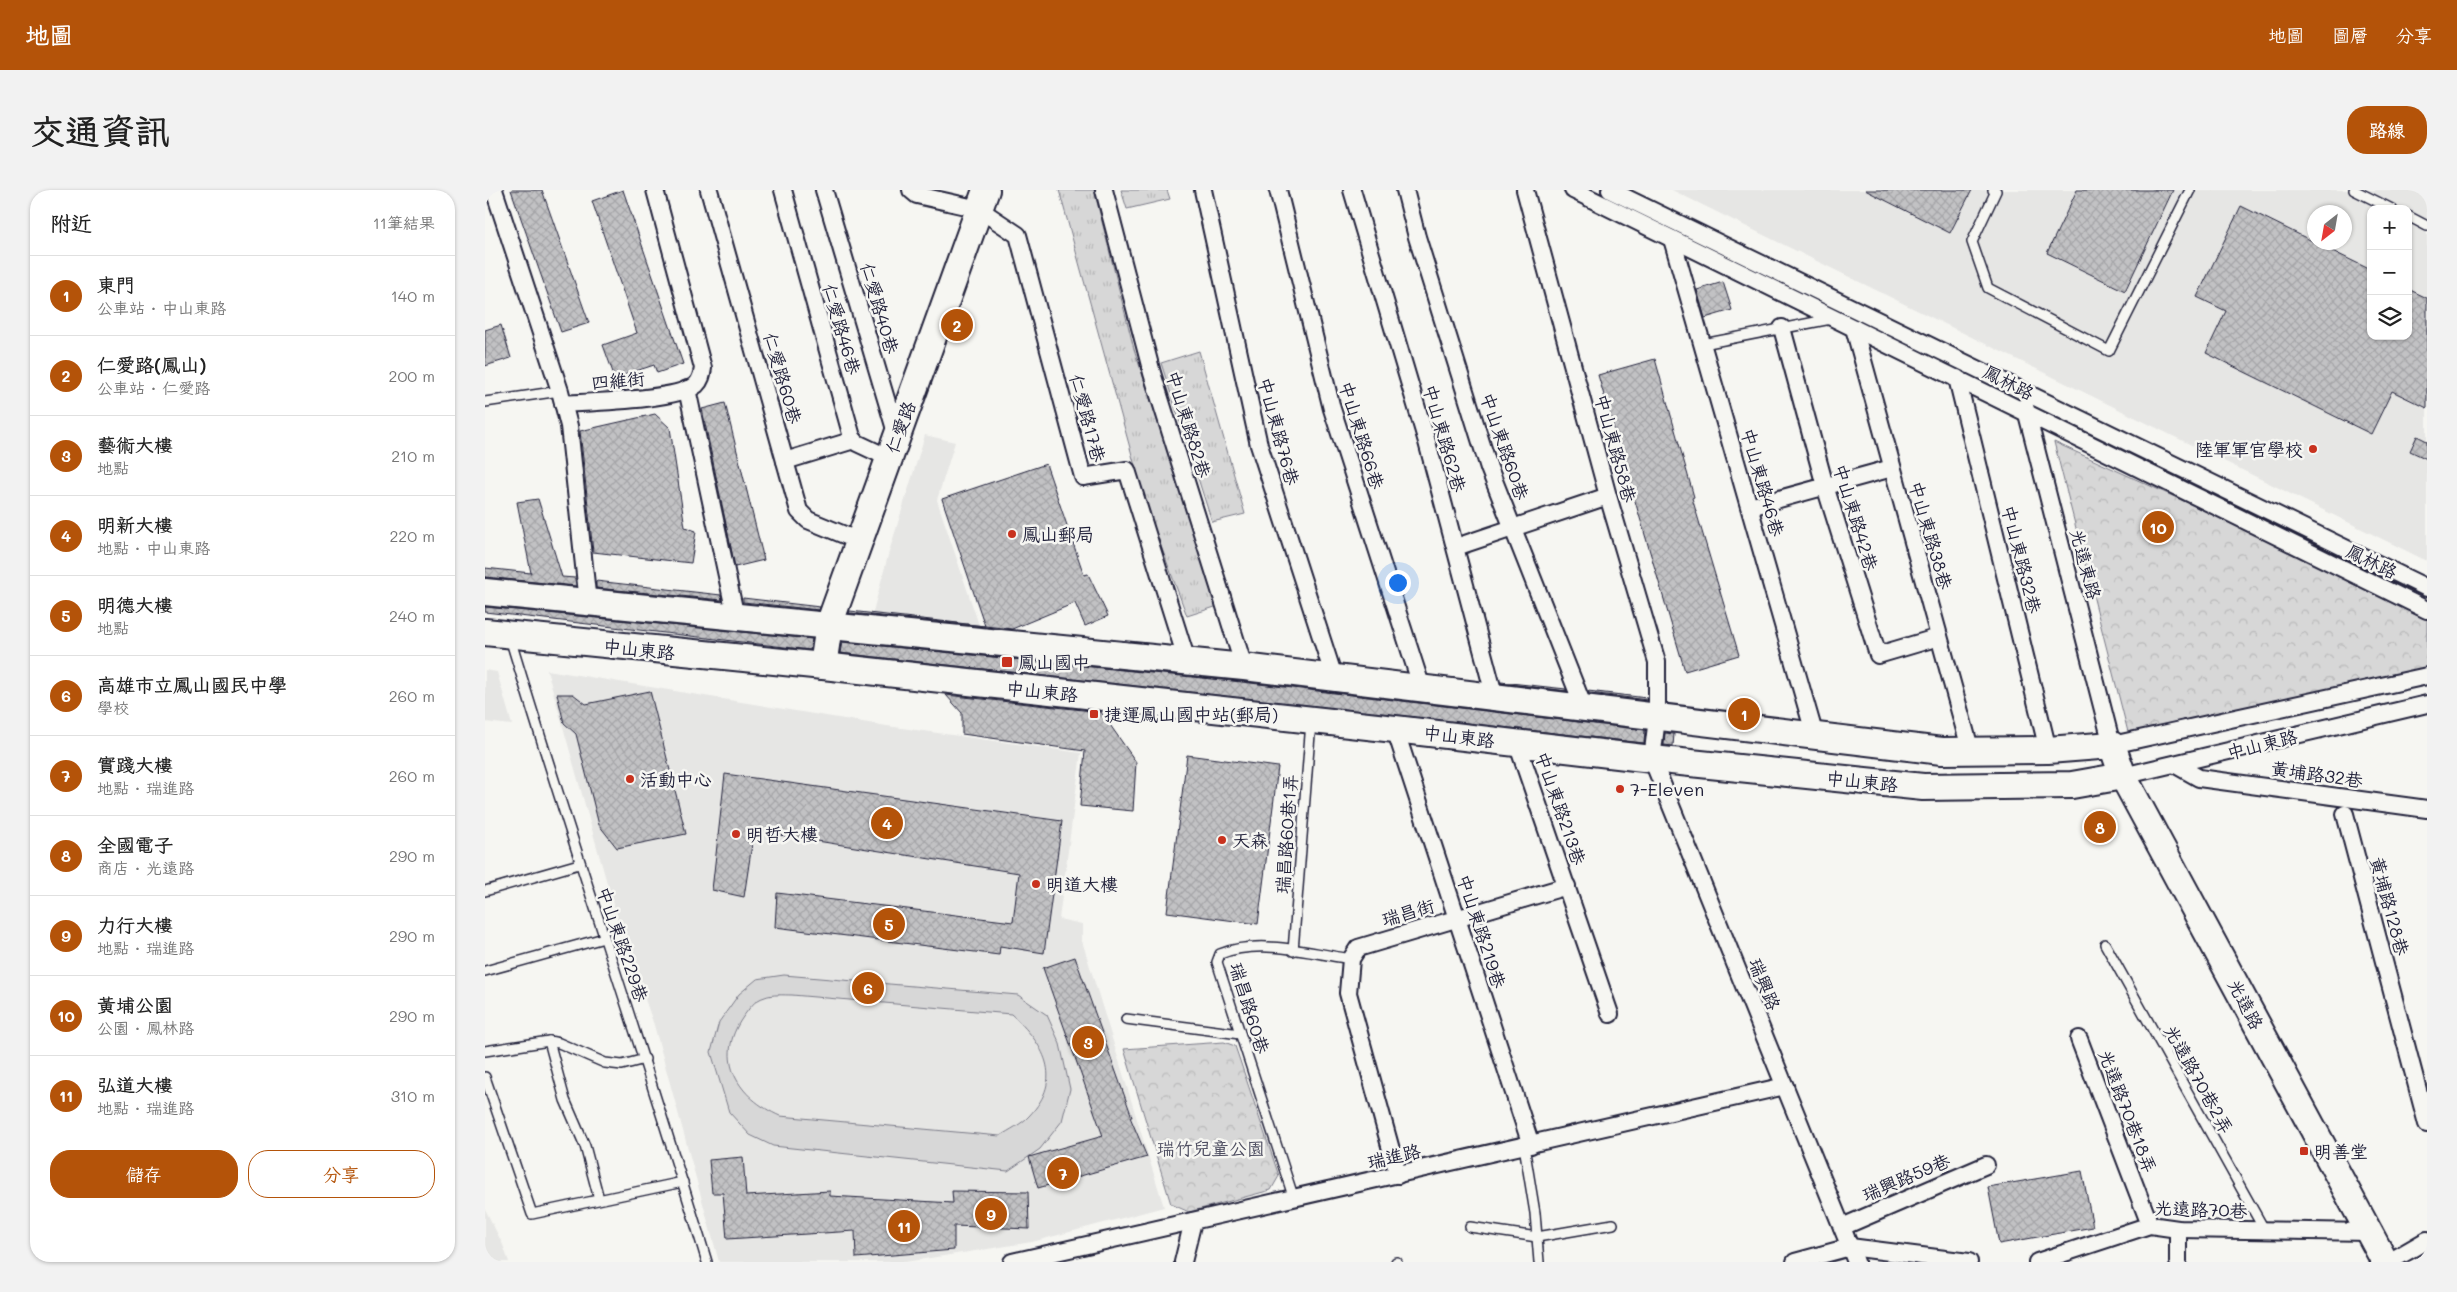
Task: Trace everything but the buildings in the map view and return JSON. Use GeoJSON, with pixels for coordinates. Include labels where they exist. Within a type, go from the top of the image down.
{"type":"FeatureCollection","features":[{"type":"Feature","properties":{"kind":"main road","name":"仁愛路"},"geometry":{"type":"LineString","coordinates":[[823,666],[829,625],[983,199]]}},
{"type":"Feature","properties":{"kind":"main road","name":"中山東路"},"geometry":{"type":"LineString","coordinates":[[485,592],[1244,667],[1657,718],[1971,752],[2049,750],[2112,745]]}},
{"type":"Feature","properties":{"kind":"main road","name":"中山東路"},"geometry":{"type":"LineString","coordinates":[[497,634],[823,666],[1652,759],[1923,787],[2073,785],[2123,776]]}},
{"type":"Feature","properties":{"kind":"main road","name":"光遠路"},"geometry":{"type":"LineString","coordinates":[[2112,745],[2123,776],[2385,1262]]}},
{"type":"Feature","properties":{"kind":"street"},"geometry":{"type":"LineString","coordinates":[[494,190],[562,398],[569,426],[589,603]]}},
{"type":"Feature","properties":{"kind":"street","name":"四維街"},"geometry":{"type":"LineString","coordinates":[[562,398],[660,397],[694,386],[702,378],[703,368],[655,190]]}},
{"type":"Feature","properties":{"kind":"street","name":"仁愛路60巷"},"geometry":{"type":"LineString","coordinates":[[709,190],[785,462],[802,516],[859,541]]}},
{"type":"Feature","properties":{"kind":"street","name":"仁愛路46巷"},"geometry":{"type":"LineString","coordinates":[[783,190],[854,440]]}},
{"type":"Feature","properties":{"kind":"street","name":"仁愛路40巷"},"geometry":{"type":"LineString","coordinates":[[824,190],[893,447]]}},
{"type":"Feature","properties":{"kind":"street"},"geometry":{"type":"LineString","coordinates":[[911,190],[917,195],[983,199]]}},
{"type":"Feature","properties":{"kind":"street","name":"中山東路82巷"},"geometry":{"type":"LineString","coordinates":[[1105,190],[1152,373],[1244,667]]}},
{"type":"Feature","properties":{"kind":"street","name":"中山東路76巷"},"geometry":{"type":"LineString","coordinates":[[1203,190],[1259,445],[1334,677]]}},
{"type":"Feature","properties":{"kind":"street","name":"中山東路66巷"},"geometry":{"type":"LineString","coordinates":[[1278,190],[1332,409],[1422,688]]}},
{"type":"Feature","properties":{"kind":"street","name":"中山東路62巷"},"geometry":{"type":"LineString","coordinates":[[1352,190],[1455,547],[1495,698]]}},
{"type":"Feature","properties":{"kind":"street","name":"中山東路60巷"},"geometry":{"type":"LineString","coordinates":[[1405,190],[1417,237],[1489,468],[1584,708]]}},
{"type":"Feature","properties":{"kind":"street","name":"中山東路58巷"},"geometry":{"type":"LineString","coordinates":[[1525,190],[1608,496],[1657,662],[1657,718]]}},
{"type":"Feature","properties":{"kind":"street","name":"鳳林路"},"geometry":{"type":"LineString","coordinates":[[1573,190],[2427,610]]}},
{"type":"Feature","properties":{"kind":"street","name":"鳳林路"},"geometry":{"type":"LineString","coordinates":[[1610,190],[2427,588]]}},
{"type":"Feature","properties":{"kind":"street","name":"仁愛路17巷"},"geometry":{"type":"LineString","coordinates":[[983,199],[1019,235],[1083,477],[1127,470],[1187,661]]}},
{"type":"Feature","properties":{"kind":"street","name":"中山東路46巷"},"geometry":{"type":"LineString","coordinates":[[1672,239],[1815,736]]}},
{"type":"Feature","properties":{"kind":"street","name":"中山東路42巷"},"geometry":{"type":"LineString","coordinates":[[1782,328],[1825,486],[1878,655],[1939,638]]}},
{"type":"Feature","properties":{"kind":"street","name":"中山東路38巷"},"geometry":{"type":"LineString","coordinates":[[1854,328],[1971,752]]}},
{"type":"Feature","properties":{"kind":"street","name":"中山東路32巷"},"geometry":{"type":"LineString","coordinates":[[1957,378],[2049,750]]}},
{"type":"Feature","properties":{"kind":"street"},"geometry":{"type":"LineString","coordinates":[[687,388],[736,618]]}},
{"type":"Feature","properties":{"kind":"street","name":"光遠東路"},"geometry":{"type":"LineString","coordinates":[[2024,392],[2026,413],[2112,745]]}},
{"type":"Feature","properties":{"kind":"street"},"geometry":{"type":"LineString","coordinates":[[785,462],[854,440],[893,447]]}},
{"type":"Feature","properties":{"kind":"street"},"geometry":{"type":"LineString","coordinates":[[1750,507],[1892,468]]}},
{"type":"Feature","properties":{"kind":"street"},"geometry":{"type":"LineString","coordinates":[[1455,547],[1608,496]]}},
{"type":"Feature","properties":{"kind":"street","name":"中山東路"},"geometry":{"type":"LineString","coordinates":[[2112,745],[2427,676]]}},
{"type":"Feature","properties":{"kind":"street","name":"中山東路"},"geometry":{"type":"LineString","coordinates":[[2123,776],[2176,765],[2427,704]]}},
{"type":"Feature","properties":{"kind":"street","name":"瑞興路"},"geometry":{"type":"LineString","coordinates":[[1657,718],[1652,759],[1853,1254]]}},
{"type":"Feature","properties":{"kind":"street","name":"中山東路219巷"},"geometry":{"type":"LineString","coordinates":[[1395,729],[1457,919],[1527,1146]]}},
{"type":"Feature","properties":{"kind":"street","name":"中山東路213巷"},"geometry":{"type":"LineString","coordinates":[[1517,743],[1567,886]]}},
{"type":"Feature","properties":{"kind":"street","name":"黃埔路32巷"},"geometry":{"type":"LineString","coordinates":[[2176,765],[2199,778],[2427,809]]}},
{"type":"Feature","properties":{"kind":"street","name":"黃埔路128巷"},"geometry":{"type":"LineString","coordinates":[[2345,814],[2427,1124]]}},
{"type":"Feature","properties":{"kind":"street"},"geometry":{"type":"LineString","coordinates":[[1567,886],[1610,1014]]}},
{"type":"Feature","properties":{"kind":"street","name":"瑞昌街"},"geometry":{"type":"LineString","coordinates":[[1351,959],[1358,948],[1567,886]]}},
{"type":"Feature","properties":{"kind":"street"},"geometry":{"type":"LineString","coordinates":[[1351,959],[1348,993],[1398,1175]]}},
{"type":"Feature","properties":{"kind":"street","name":"光遠路70巷18弄"},"geometry":{"type":"LineString","coordinates":[[2079,1039],[2150,1225]]}},
{"type":"Feature","properties":{"kind":"street","name":"瑞進路"},"geometry":{"type":"LineString","coordinates":[[1012,1262],[1785,1086]]}},
{"type":"Feature","properties":{"kind":"street","name":"瑞興路59巷"},"geometry":{"type":"LineString","coordinates":[[1842,1227],[1986,1165]]}},
{"type":"Feature","properties":{"kind":"street"},"geometry":{"type":"LineString","coordinates":[[1183,1262],[1193,1221]]}},
{"type":"Feature","properties":{"kind":"street","name":"光遠路70巷"},"geometry":{"type":"LineString","coordinates":[[2037,1262],[2150,1225],[2178,1229],[2369,1232]]}},
{"type":"Feature","properties":{"kind":"street"},"geometry":{"type":"LineString","coordinates":[[2178,1229],[2178,1262]]}},
{"type":"Feature","properties":{"kind":"street"},"geometry":{"type":"LineString","coordinates":[[2389,1262],[2427,1240]]}},
{"type":"Feature","properties":{"kind":"street"},"geometry":{"type":"LineString","coordinates":[[1795,1262],[1853,1254],[1969,1262]]}},
{"type":"Feature","properties":{"kind":"lane"},"geometry":{"type":"LineString","coordinates":[[1993,190],[1996,191],[1971,242],[1988,288],[2109,351],[2190,190]]}},
{"type":"Feature","properties":{"kind":"lane"},"geometry":{"type":"LineString","coordinates":[[2354,190],[2384,205]]}},
{"type":"Feature","properties":{"kind":"lane"},"geometry":{"type":"LineString","coordinates":[[2412,218],[2427,226]]}},
{"type":"Feature","properties":{"kind":"lane"},"geometry":{"type":"LineString","coordinates":[[1703,344],[1834,318]]}},
{"type":"Feature","properties":{"kind":"lane"},"geometry":{"type":"LineString","coordinates":[[485,402],[562,398]]}},
{"type":"Feature","properties":{"kind":"lane","name":"中山東路229巷"},"geometry":{"type":"LineString","coordinates":[[497,634],[579,864],[645,1059],[707,1262]]}},
{"type":"Feature","properties":{"kind":"lane","name":"瑞昌路60巷1弄"},"geometry":{"type":"LineString","coordinates":[[1293,951],[1311,720]]}},
{"type":"Feature","properties":{"kind":"lane"},"geometry":{"type":"LineString","coordinates":[[485,891],[579,864]]}},
{"type":"Feature","properties":{"kind":"lane"},"geometry":{"type":"LineString","coordinates":[[485,971],[604,938]]}},
{"type":"Feature","properties":{"kind":"lane","name":"光遠路70巷2弄"},"geometry":{"type":"LineString","coordinates":[[2105,944],[2265,1231]]}},
{"type":"Feature","properties":{"kind":"lane","name":"瑞昌路60巷"},"geometry":{"type":"LineString","coordinates":[[1294,1199],[1217,962],[1220,954],[1228,950],[1265,947],[1351,959]]}},
{"type":"Feature","properties":{"kind":"lane"},"geometry":{"type":"LineString","coordinates":[[1126,1019],[1240,1034]]}},
{"type":"Feature","properties":{"kind":"lane"},"geometry":{"type":"LineString","coordinates":[[485,1051],[549,1041],[559,1043],[605,1063],[622,1064],[645,1059]]}},
{"type":"Feature","properties":{"kind":"lane"},"geometry":{"type":"LineString","coordinates":[[549,1041],[565,1100],[585,1146],[599,1200]]}},
{"type":"Feature","properties":{"kind":"lane"},"geometry":{"type":"LineString","coordinates":[[485,1077],[532,1214],[683,1182]]}},
{"type":"Feature","properties":{"kind":"lane"},"geometry":{"type":"LineString","coordinates":[[1527,1146],[1539,1262]]}},
{"type":"Feature","properties":{"kind":"lane"},"geometry":{"type":"LineString","coordinates":[[1470,1227],[1537,1237],[1613,1224]]}},
{"type":"Feature","properties":{"kind":"shaded area","name":"陸軍軍官學校"},"geometry":{"type":"Polygon","coordinates":[[[1672,190],[2427,190],[2427,561],[1672,190]]]}},
{"type":"Feature","properties":{"kind":"shaded area"},"geometry":{"type":"Polygon","coordinates":[[[925,435],[955,442],[937,500],[980,628],[871,619],[889,552],[925,435]]]}},
{"type":"Feature","properties":{"kind":"shaded area"},"geometry":{"type":"Polygon","coordinates":[[[485,670],[497,672],[512,725],[485,722],[485,670]]]}},
{"type":"Feature","properties":{"kind":"shaded area"},"geometry":{"type":"Polygon","coordinates":[[[547,670],[887,726],[1081,753],[1059,919],[1082,924],[1082,941],[1164,1207],[1032,1242],[905,1262],[719,1262],[654,1025],[618,922],[547,670]]]}},
{"type":"Feature","properties":{"kind":"shaded area"},"geometry":{"type":"Polygon","coordinates":[[[485,1209],[503,1245],[509,1262],[485,1262],[485,1209]]]}},
{"type":"Feature","properties":{"kind":"green space"},"geometry":{"type":"Polygon","coordinates":[[[1059,190],[1094,190],[1134,349],[1218,606],[1187,616],[1146,506],[1059,190]]]}},
{"type":"Feature","properties":{"kind":"green space"},"geometry":{"type":"Polygon","coordinates":[[[1121,190],[1167,190],[1170,199],[1127,209],[1121,190]]]}},
{"type":"Feature","properties":{"kind":"green space"},"geometry":{"type":"Polygon","coordinates":[[[1199,351],[1245,514],[1212,522],[1161,363],[1199,351]]]}},
{"type":"Feature","properties":{"kind":"green space"},"geometry":{"type":"Polygon","coordinates":[[[2054,442],[2427,612],[2427,675],[2129,736],[2054,442]]]}},
{"type":"Feature","properties":{"kind":"green space"},"geometry":{"type":"Polygon","coordinates":[[[784,975],[1018,995],[1047,1015],[1060,1044],[1070,1089],[1062,1121],[1040,1149],[1008,1171],[773,1146],[750,1135],[729,1112],[711,1052],[719,1022],[739,994],[757,979],[784,975]],[[771,995],[761,998],[743,1017],[734,1033],[730,1048],[731,1062],[735,1076],[742,1088],[765,1108],[780,1116],[1000,1136],[1029,1116],[1040,1102],[1046,1088],[1048,1075],[1041,1049],[1023,1025],[1011,1014],[792,995],[771,995]]]}},
{"type":"Feature","properties":{"kind":"green space","name":"瑞竹兒童公園"},"geometry":{"type":"Polygon","coordinates":[[[1224,1042],[1235,1046],[1279,1176],[1271,1190],[1189,1212],[1171,1204],[1124,1049],[1224,1042]]]}},
{"type":"Feature","properties":{"kind":"place","name":"仁愛路(鳳山)"},"geometry":{"type":"Point","coordinates":[957,325]}},
{"type":"Feature","properties":{"kind":"place","name":"陸軍軍官學校"},"geometry":{"type":"Point","coordinates":[2313,449]}},
{"type":"Feature","properties":{"kind":"place","name":"黃埔公園"},"geometry":{"type":"Point","coordinates":[2158,527]}},
{"type":"Feature","properties":{"kind":"place","name":"鳳山郵局"},"geometry":{"type":"Point","coordinates":[1012,534]}},
{"type":"Feature","properties":{"kind":"place","name":"鳳山國中"},"geometry":{"type":"Point","coordinates":[1007,662]}},
{"type":"Feature","properties":{"kind":"place","name":"捷運鳳山國中站(郵局)"},"geometry":{"type":"Point","coordinates":[1094,714]}},
{"type":"Feature","properties":{"kind":"place","name":"東門"},"geometry":{"type":"Point","coordinates":[1744,714]}},
{"type":"Feature","properties":{"kind":"place","name":"活動中心"},"geometry":{"type":"Point","coordinates":[630,779]}},
{"type":"Feature","properties":{"kind":"place","name":"7-Eleven"},"geometry":{"type":"Point","coordinates":[1620,789]}},
{"type":"Feature","properties":{"kind":"place","name":"明新大樓"},"geometry":{"type":"Point","coordinates":[887,823]}},
{"type":"Feature","properties":{"kind":"place","name":"全國電子"},"geometry":{"type":"Point","coordinates":[2100,827]}},
{"type":"Feature","properties":{"kind":"place","name":"明哲大樓"},"geometry":{"type":"Point","coordinates":[736,834]}},
{"type":"Feature","properties":{"kind":"place","name":"天森"},"geometry":{"type":"Point","coordinates":[1222,840]}},
{"type":"Feature","properties":{"kind":"place","name":"明道大樓"},"geometry":{"type":"Point","coordinates":[1036,884]}},
{"type":"Feature","properties":{"kind":"place","name":"明德大樓"},"geometry":{"type":"Point","coordinates":[889,924]}},
{"type":"Feature","properties":{"kind":"place","name":"高雄市立鳳山國民中學"},"geometry":{"type":"Point","coordinates":[868,988]}},
{"type":"Feature","properties":{"kind":"place","name":"藝術大樓"},"geometry":{"type":"Point","coordinates":[1088,1042]}},
{"type":"Feature","properties":{"kind":"place","name":"明善堂"},"geometry":{"type":"Point","coordinates":[2304,1151]}},
{"type":"Feature","properties":{"kind":"place","name":"實踐大樓"},"geometry":{"type":"Point","coordinates":[1063,1173]}},
{"type":"Feature","properties":{"kind":"place","name":"力行大樓"},"geometry":{"type":"Point","coordinates":[991,1214]}},
{"type":"Feature","properties":{"kind":"place","name":"弘道大樓"},"geometry":{"type":"Point","coordinates":[904,1226]}}]}
